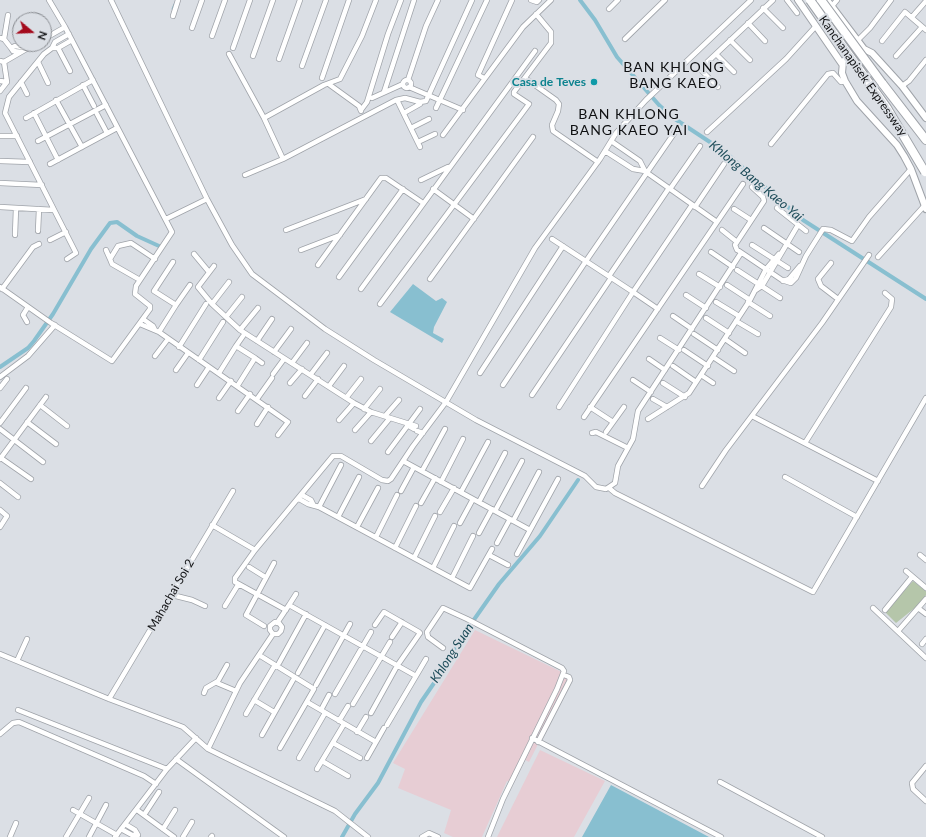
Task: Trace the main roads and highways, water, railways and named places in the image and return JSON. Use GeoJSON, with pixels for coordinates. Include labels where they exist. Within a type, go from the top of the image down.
{"type":"FeatureCollection","features":[{"type":"Feature","properties":{"kind":"highway","name":"Kanchanapisek Expressway"},"geometry":{"type":"LineString","coordinates":[[810,0],[887,108],[926,173]]}},
{"type":"Feature","properties":{"kind":"highway","name":"Kanchanapisek Expressway"},"geometry":{"type":"LineString","coordinates":[[821,0],[926,140]]}},
{"type":"Feature","properties":{"kind":"main road"},"geometry":{"type":"LineString","coordinates":[[798,0],[842,64]]}},
{"type":"Feature","properties":{"kind":"main road"},"geometry":{"type":"LineString","coordinates":[[827,0],[864,48],[872,53],[902,86],[926,118]]}},
{"type":"Feature","properties":{"kind":"main road"},"geometry":{"type":"LineString","coordinates":[[864,48],[854,50],[847,56],[842,64],[842,73],[845,81],[858,101],[897,145],[911,169],[926,207]]}},
{"type":"Feature","properties":{"kind":"water"},"geometry":{"type":"Polygon","coordinates":[[[413,284],[436,301],[442,298],[447,302],[434,327],[433,333],[444,339],[442,343],[390,312],[413,284]]]}},
{"type":"Feature","properties":{"kind":"water"},"geometry":{"type":"Polygon","coordinates":[[[611,785],[709,837],[582,837],[611,785]]]}},
{"type":"Feature","properties":{"kind":"waterway","name":"Khlong Bang Kaeo Yai"},"geometry":{"type":"LineString","coordinates":[[580,0],[595,20],[617,57],[659,105],[672,117],[725,152],[803,220],[926,299]]}},
{"type":"Feature","properties":{"kind":"waterway"},"geometry":{"type":"LineString","coordinates":[[172,9],[174,4]]}},
{"type":"Feature","properties":{"kind":"waterway"},"geometry":{"type":"LineString","coordinates":[[0,367],[28,348],[34,341],[53,314],[91,249],[110,223],[117,222],[137,236],[159,246]]}},
{"type":"Feature","properties":{"kind":"waterway","name":"Khlong Suan"},"geometry":{"type":"LineString","coordinates":[[342,837],[355,814],[378,783],[421,702],[443,670],[459,641],[499,584],[540,536],[578,480]]}},
{"type":"Feature","properties":{"kind":"place","name":"Casa de Teves"},"geometry":{"type":"Point","coordinates":[594,82]}},
{"type":"Feature","properties":{"kind":"district","name":"BAN KHLONG BANG KAEO"},"geometry":{"type":"Point","coordinates":[674,76]}},
{"type":"Feature","properties":{"kind":"district","name":"BAN KHLONG BANG KAEO YAI"},"geometry":{"type":"Point","coordinates":[629,122]}}]}
